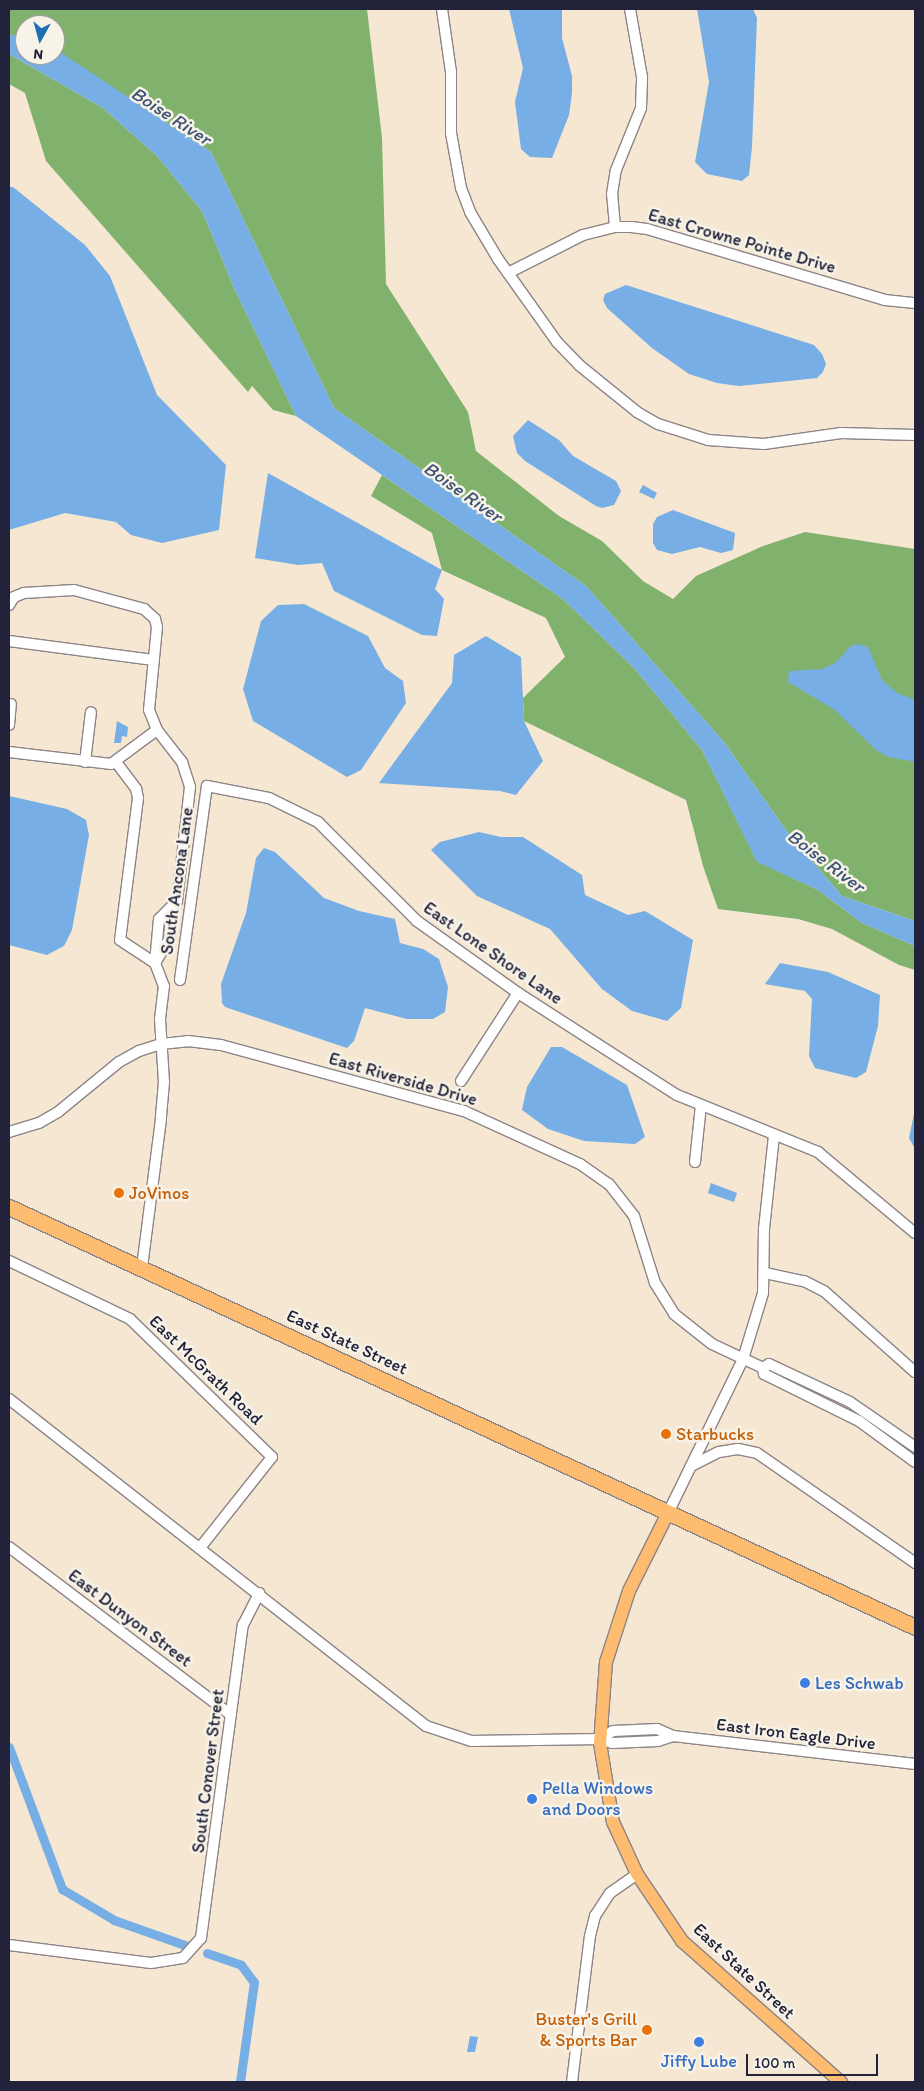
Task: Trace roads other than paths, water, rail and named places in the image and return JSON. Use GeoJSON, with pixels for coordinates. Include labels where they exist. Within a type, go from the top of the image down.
{"type":"FeatureCollection","features":[{"type":"Feature","properties":{"kind":"highway","name":"East State Street"},"geometry":{"type":"LineString","coordinates":[[9,1207],[915,1627]]}},
{"type":"Feature","properties":{"kind":"main road","name":"East State Street"},"geometry":{"type":"LineString","coordinates":[[668,1513],[629,1591],[611,1640],[601,1690],[600,1739],[603,1777],[613,1822],[637,1874],[661,1914],[694,1954],[841,2082]]}},
{"type":"Feature","properties":{"kind":"street"},"geometry":{"type":"LineString","coordinates":[[442,9],[451,72],[451,133],[461,188],[477,226],[557,342],[579,364],[612,393],[658,424],[708,440],[736,444],[841,433],[915,434]]}},
{"type":"Feature","properties":{"kind":"street"},"geometry":{"type":"LineString","coordinates":[[615,227],[612,194],[616,170],[641,108],[642,76],[630,9]]}},
{"type":"Feature","properties":{"kind":"street","name":"East Crowne Pointe Drive"},"geometry":{"type":"LineString","coordinates":[[508,272],[583,236],[615,227],[647,229],[885,300],[915,303]]}},
{"type":"Feature","properties":{"kind":"street"},"geometry":{"type":"LineString","coordinates":[[12,601],[74,590],[100,596],[152,614],[157,627],[148,705],[157,730],[182,762],[190,787],[177,901],[159,919],[155,963],[164,986],[161,1044],[164,1082],[142,1268]]}},
{"type":"Feature","properties":{"kind":"street"},"geometry":{"type":"LineString","coordinates":[[9,641],[154,660]]}},
{"type":"Feature","properties":{"kind":"street"},"geometry":{"type":"LineString","coordinates":[[9,725],[11,704]]}},
{"type":"Feature","properties":{"kind":"street"},"geometry":{"type":"LineString","coordinates":[[85,762],[91,712]]}},
{"type":"Feature","properties":{"kind":"street"},"geometry":{"type":"LineString","coordinates":[[9,752],[85,762],[116,762],[157,730]]}},
{"type":"Feature","properties":{"kind":"street"},"geometry":{"type":"LineString","coordinates":[[116,762],[136,789],[138,798],[120,940],[155,963]]}},
{"type":"Feature","properties":{"kind":"street","name":"South Ancona Lane"},"geometry":{"type":"LineString","coordinates":[[180,980],[207,786]]}},
{"type":"Feature","properties":{"kind":"street","name":"East Lone Shore Lane"},"geometry":{"type":"LineString","coordinates":[[207,786],[269,798],[318,822],[417,920],[518,993],[654,1083],[774,1136],[818,1152],[915,1233]]}},
{"type":"Feature","properties":{"kind":"street"},"geometry":{"type":"LineString","coordinates":[[461,1081],[518,993]]}},
{"type":"Feature","properties":{"kind":"street","name":"East Riverside Drive"},"geometry":{"type":"LineString","coordinates":[[9,1132],[39,1123],[58,1112],[119,1062],[161,1044],[188,1041],[221,1045],[464,1111],[580,1164],[609,1184],[634,1216],[655,1282],[674,1314],[699,1335],[763,1368]]}},
{"type":"Feature","properties":{"kind":"street"},"geometry":{"type":"LineString","coordinates":[[695,1162],[701,1105]]}},
{"type":"Feature","properties":{"kind":"street"},"geometry":{"type":"LineString","coordinates":[[668,1513],[744,1359],[763,1293],[765,1273],[764,1228],[774,1136]]}},
{"type":"Feature","properties":{"kind":"street","name":"East McGrath Road"},"geometry":{"type":"LineString","coordinates":[[9,1261],[130,1319],[272,1457],[200,1548]]}},
{"type":"Feature","properties":{"kind":"street"},"geometry":{"type":"LineString","coordinates":[[765,1273],[804,1281],[824,1291],[915,1372]]}},
{"type":"Feature","properties":{"kind":"street","name":"East Riverside Drive"},"geometry":{"type":"LineString","coordinates":[[763,1368],[769,1364],[850,1402],[915,1446]]}},
{"type":"Feature","properties":{"kind":"street","name":"East Riverside Drive"},"geometry":{"type":"LineString","coordinates":[[763,1368],[764,1374],[859,1421],[915,1462]]}},
{"type":"Feature","properties":{"kind":"street"},"geometry":{"type":"LineString","coordinates":[[9,1399],[259,1594],[396,1704],[441,1733],[471,1741],[600,1739]]}},
{"type":"Feature","properties":{"kind":"street"},"geometry":{"type":"LineString","coordinates":[[690,1466],[719,1452],[738,1449],[757,1454],[915,1563]]}},
{"type":"Feature","properties":{"kind":"street","name":"East Dunyon Street"},"geometry":{"type":"LineString","coordinates":[[9,1547],[231,1715]]}},
{"type":"Feature","properties":{"kind":"street","name":"South Conover Street"},"geometry":{"type":"LineString","coordinates":[[9,1946],[151,1963],[174,1962],[190,1953],[201,1938],[206,1922],[242,1625],[259,1594]]}},
{"type":"Feature","properties":{"kind":"street","name":"East Iron Eagle Drive"},"geometry":{"type":"LineString","coordinates":[[600,1739],[617,1743],[658,1741],[673,1736],[915,1764]]}},
{"type":"Feature","properties":{"kind":"street"},"geometry":{"type":"LineString","coordinates":[[572,2082],[590,1936],[595,1916],[610,1892],[637,1874]]}},
{"type":"Feature","properties":{"kind":"water"},"geometry":{"type":"Polygon","coordinates":[[[509,9],[562,9],[562,38],[572,76],[572,93],[569,115],[552,158],[530,157],[521,149],[515,102],[523,68],[509,9]]]}},
{"type":"Feature","properties":{"kind":"water"},"geometry":{"type":"Polygon","coordinates":[[[697,9],[753,9],[757,18],[752,147],[749,175],[742,181],[707,174],[695,162],[709,82],[697,9]]]}},
{"type":"Feature","properties":{"kind":"water"},"geometry":{"type":"Polygon","coordinates":[[[9,34],[15,36],[15,57],[9,54],[9,34]]]}},
{"type":"Feature","properties":{"kind":"water"},"geometry":{"type":"Polygon","coordinates":[[[65,55],[211,152],[334,408],[586,586],[724,742],[788,833],[842,896],[915,921],[915,946],[862,923],[818,890],[757,862],[702,750],[634,668],[563,599],[296,416],[235,290],[202,211],[157,156],[103,108],[28,65],[65,65],[65,55]]]}},
{"type":"Feature","properties":{"kind":"water"},"geometry":{"type":"Polygon","coordinates":[[[9,187],[13,187],[85,245],[110,276],[157,395],[226,465],[219,530],[162,543],[131,535],[116,522],[65,513],[9,530],[9,187]]]}},
{"type":"Feature","properties":{"kind":"water"},"geometry":{"type":"Polygon","coordinates":[[[626,285],[814,345],[822,354],[826,364],[823,372],[817,378],[739,386],[717,383],[689,374],[652,348],[607,308],[603,300],[605,294],[626,285]]]}},
{"type":"Feature","properties":{"kind":"water"},"geometry":{"type":"Polygon","coordinates":[[[528,420],[559,440],[573,456],[616,481],[621,491],[614,505],[602,508],[596,506],[525,461],[517,453],[513,436],[528,420]]]}},
{"type":"Feature","properties":{"kind":"water"},"geometry":{"type":"Polygon","coordinates":[[[268,473],[442,570],[435,589],[444,599],[437,636],[422,635],[334,591],[322,563],[298,565],[255,558],[268,473]]]}},
{"type":"Feature","properties":{"kind":"water"},"geometry":{"type":"Polygon","coordinates":[[[643,485],[657,493],[654,499],[639,492],[643,485]]]}},
{"type":"Feature","properties":{"kind":"water"},"geometry":{"type":"Polygon","coordinates":[[[673,510],[735,533],[733,550],[721,553],[700,547],[672,554],[657,550],[653,543],[653,524],[657,517],[673,510]]]}},
{"type":"Feature","properties":{"kind":"water"},"geometry":{"type":"Polygon","coordinates":[[[304,604],[368,636],[385,668],[403,681],[406,703],[361,770],[347,777],[253,721],[243,689],[261,621],[278,605],[304,604]]]}},
{"type":"Feature","properties":{"kind":"water"},"geometry":{"type":"Polygon","coordinates":[[[486,636],[521,657],[524,721],[543,761],[516,795],[500,791],[379,783],[452,683],[454,655],[486,636]]]}},
{"type":"Feature","properties":{"kind":"water"},"geometry":{"type":"Polygon","coordinates":[[[859,644],[868,647],[882,680],[897,693],[915,700],[915,762],[888,757],[876,750],[835,710],[788,682],[789,671],[823,669],[835,663],[851,646],[859,644]]]}},
{"type":"Feature","properties":{"kind":"water"},"geometry":{"type":"Polygon","coordinates":[[[117,721],[128,727],[127,737],[122,736],[121,743],[114,743],[117,721]]]}},
{"type":"Feature","properties":{"kind":"water"},"geometry":{"type":"Polygon","coordinates":[[[9,796],[67,809],[86,820],[89,835],[72,930],[64,946],[47,955],[9,945],[9,796]]]}},
{"type":"Feature","properties":{"kind":"water"},"geometry":{"type":"Polygon","coordinates":[[[479,832],[501,837],[523,837],[582,875],[585,895],[628,915],[645,911],[693,940],[681,1008],[667,1021],[632,1011],[602,989],[550,929],[477,896],[431,850],[440,842],[479,832]]]}},
{"type":"Feature","properties":{"kind":"water"},"geometry":{"type":"Polygon","coordinates":[[[264,848],[275,852],[324,898],[359,911],[395,919],[400,943],[423,949],[439,959],[448,987],[445,1012],[433,1019],[407,1019],[365,1008],[354,1041],[347,1048],[225,1007],[222,1003],[221,984],[246,913],[256,858],[264,848]]]}},
{"type":"Feature","properties":{"kind":"water"},"geometry":{"type":"Polygon","coordinates":[[[780,963],[828,972],[880,995],[878,1026],[866,1072],[856,1078],[815,1068],[809,1056],[812,999],[805,991],[765,984],[780,963]]]}},
{"type":"Feature","properties":{"kind":"water"},"geometry":{"type":"Polygon","coordinates":[[[551,1047],[562,1047],[627,1085],[645,1137],[635,1144],[584,1141],[548,1129],[522,1110],[527,1087],[551,1047]]]}},
{"type":"Feature","properties":{"kind":"water"},"geometry":{"type":"Polygon","coordinates":[[[915,1109],[915,1149],[909,1138],[915,1109]]]}},
{"type":"Feature","properties":{"kind":"water"},"geometry":{"type":"Polygon","coordinates":[[[711,1183],[737,1193],[734,1202],[708,1193],[711,1183]]]}},
{"type":"Feature","properties":{"kind":"water"},"geometry":{"type":"Polygon","coordinates":[[[470,2036],[478,2037],[475,2052],[467,2052],[470,2036]]]}},
{"type":"Feature","properties":{"kind":"waterway"},"geometry":{"type":"LineString","coordinates":[[9,1747],[62,1889],[114,1920],[193,1948]]}},
{"type":"Feature","properties":{"kind":"waterway"},"geometry":{"type":"LineString","coordinates":[[207,1953],[241,1965],[254,1982],[240,2082]]}},
{"type":"Feature","properties":{"kind":"place","name":"JoVinos"},"geometry":{"type":"Point","coordinates":[119,1193]}},
{"type":"Feature","properties":{"kind":"place","name":"Starbucks"},"geometry":{"type":"Point","coordinates":[666,1434]}},
{"type":"Feature","properties":{"kind":"place","name":"Les Schwab"},"geometry":{"type":"Point","coordinates":[805,1683]}},
{"type":"Feature","properties":{"kind":"place","name":"Pella Windows and Doors"},"geometry":{"type":"Point","coordinates":[532,1799]}},
{"type":"Feature","properties":{"kind":"place","name":"Buster's Grill & Sports Bar"},"geometry":{"type":"Point","coordinates":[647,2030]}},
{"type":"Feature","properties":{"kind":"place","name":"Jiffy Lube"},"geometry":{"type":"Point","coordinates":[699,2042]}},
{"type":"Feature","properties":{"kind":"water label","name":"Boise River"},"geometry":{"type":"Point","coordinates":[171,116]}},
{"type":"Feature","properties":{"kind":"water label","name":"Boise River"},"geometry":{"type":"Point","coordinates":[463,492]}},
{"type":"Feature","properties":{"kind":"water label","name":"Boise River"},"geometry":{"type":"Point","coordinates":[826,861]}}]}
